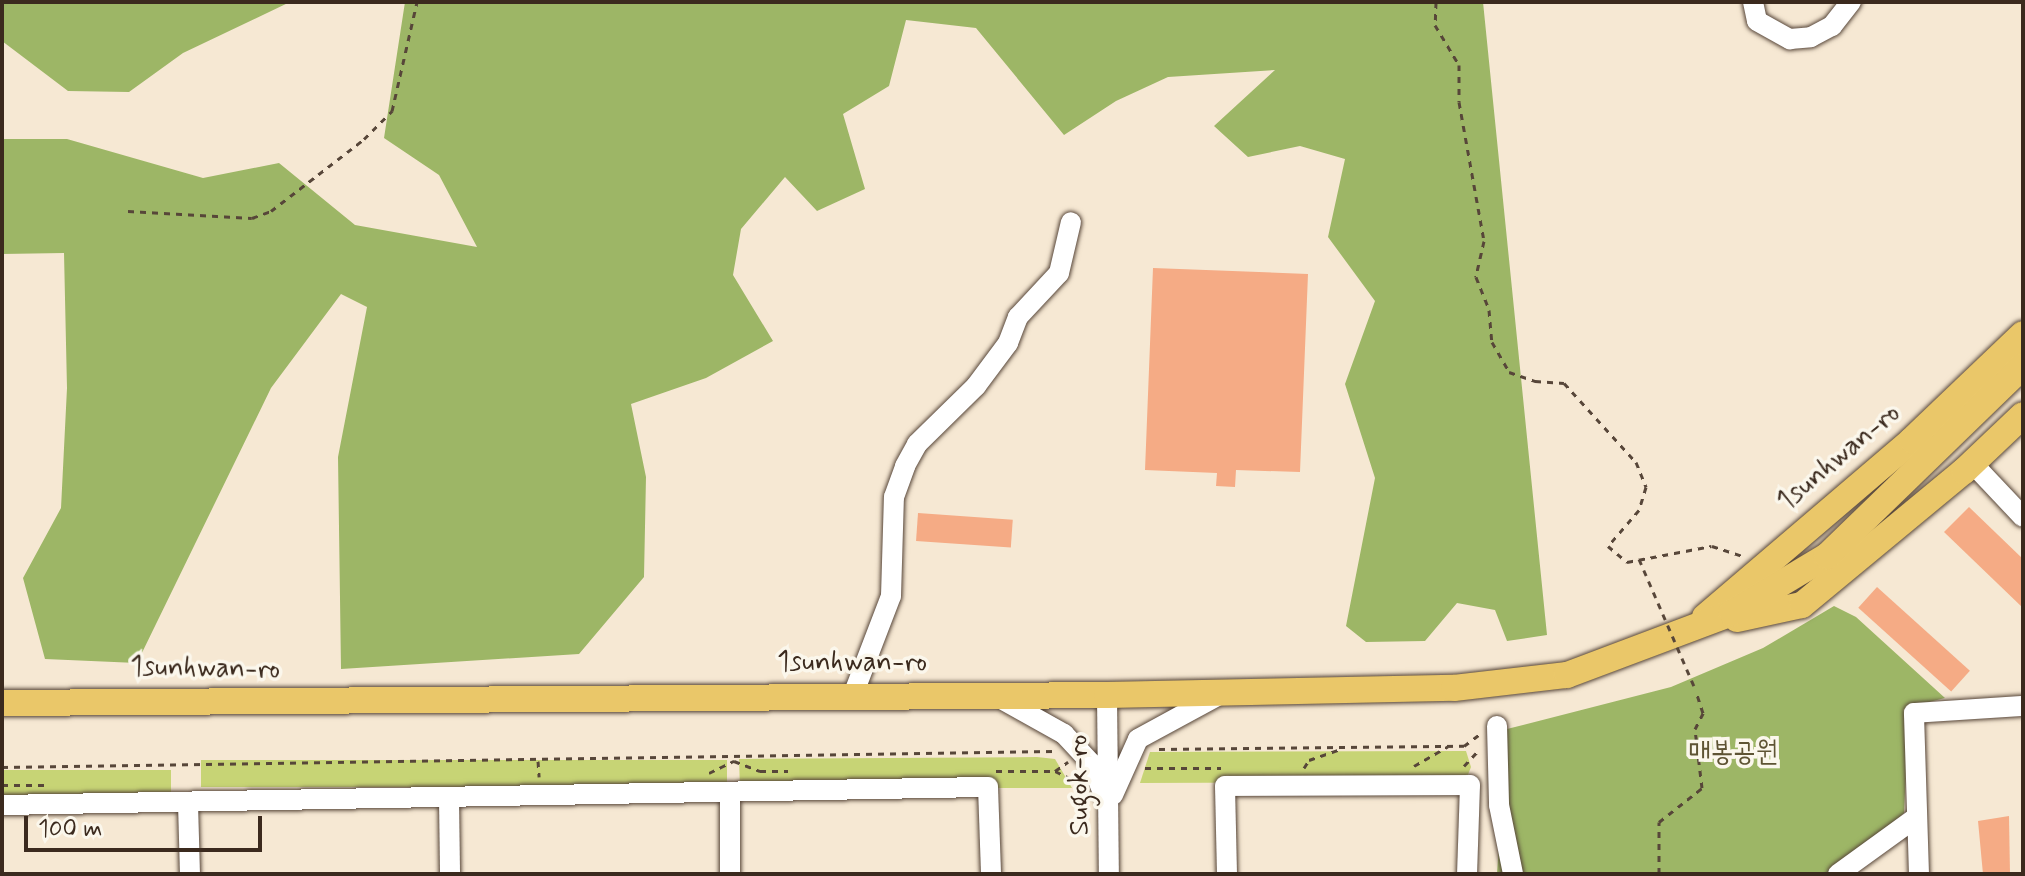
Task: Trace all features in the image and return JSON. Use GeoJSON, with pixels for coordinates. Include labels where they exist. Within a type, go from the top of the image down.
{"type":"FeatureCollection","features":[{"type":"Feature","properties":{"kind":"main road","name":"1sunhwan-ro"},"geometry":{"type":"LineString","coordinates":[[1694,628],[1761,566],[1912,440],[2023,334]]}},
{"type":"Feature","properties":{"kind":"main road","name":"1sunhwan-ro"},"geometry":{"type":"LineString","coordinates":[[2,703],[140,699],[406,704],[853,695],[1224,693],[1514,683],[1567,675],[1732,613],[1827,556],[2023,366]]}},
{"type":"Feature","properties":{"kind":"main road"},"geometry":{"type":"LineString","coordinates":[[1694,628],[1802,605],[1972,463],[2023,415]]}},
{"type":"Feature","properties":{"kind":"street"},"geometry":{"type":"LineString","coordinates":[[1753,2],[1757,21],[1790,39],[1811,37],[1832,26],[1851,2]]}},
{"type":"Feature","properties":{"kind":"street"},"geometry":{"type":"LineString","coordinates":[[853,695],[891,596],[894,497],[905,466],[917,444],[995,362],[1018,317],[1059,273],[1071,222]]}},
{"type":"Feature","properties":{"kind":"street"},"geometry":{"type":"LineString","coordinates":[[1972,463],[2023,517]]}},
{"type":"Feature","properties":{"kind":"street"},"geometry":{"type":"LineString","coordinates":[[1108,806],[1138,739],[1224,693]]}},
{"type":"Feature","properties":{"kind":"street"},"geometry":{"type":"LineString","coordinates":[[993,695],[1073,742],[1091,763],[1108,806]]}},
{"type":"Feature","properties":{"kind":"street","name":"Sugok-ro"},"geometry":{"type":"LineString","coordinates":[[1107,695],[1109,874]]}},
{"type":"Feature","properties":{"kind":"street"},"geometry":{"type":"LineString","coordinates":[[1919,874],[1914,819],[1914,713],[2023,706]]}},
{"type":"Feature","properties":{"kind":"street"},"geometry":{"type":"LineString","coordinates":[[1493,726],[1499,805],[1513,874]]}},
{"type":"Feature","properties":{"kind":"street"},"geometry":{"type":"LineString","coordinates":[[1227,874],[1225,786],[1466,776],[1467,874]]}},
{"type":"Feature","properties":{"kind":"street"},"geometry":{"type":"LineString","coordinates":[[12,805],[988,787],[991,874]]}},
{"type":"Feature","properties":{"kind":"street"},"geometry":{"type":"LineString","coordinates":[[730,793],[730,874]]}},
{"type":"Feature","properties":{"kind":"street"},"geometry":{"type":"LineString","coordinates":[[449,799],[450,874]]}},
{"type":"Feature","properties":{"kind":"street"},"geometry":{"type":"LineString","coordinates":[[188,803],[190,874]]}},
{"type":"Feature","properties":{"kind":"street"},"geometry":{"type":"LineString","coordinates":[[1838,874],[1914,819]]}},
{"type":"Feature","properties":{"kind":"path"},"geometry":{"type":"LineString","coordinates":[[128,211],[252,218],[271,211],[364,139],[392,111],[417,2]]}},
{"type":"Feature","properties":{"kind":"path"},"geometry":{"type":"LineString","coordinates":[[1436,2],[1435,25],[1459,65],[1459,102],[1484,241],[1476,277],[1489,310],[1492,342],[1509,372],[1535,381],[1564,383],[1636,462],[1646,487],[1639,510],[1608,546],[1627,562],[1712,546],[1761,566]]}},
{"type":"Feature","properties":{"kind":"path"},"geometry":{"type":"LineString","coordinates":[[1639,559],[1703,713],[1695,729],[1702,788],[1659,822],[1659,874]]}},
{"type":"Feature","properties":{"kind":"path"},"geometry":{"type":"LineString","coordinates":[[1155,749],[1464,746],[1493,726]]}},
{"type":"Feature","properties":{"kind":"path"},"geometry":{"type":"LineString","coordinates":[[1412,767],[1448,746]]}},
{"type":"Feature","properties":{"kind":"path"},"geometry":{"type":"LineString","coordinates":[[1304,768],[1309,760],[1337,754],[1342,748]]}},
{"type":"Feature","properties":{"kind":"path"},"geometry":{"type":"LineString","coordinates":[[1466,776],[1481,748]]}},
{"type":"Feature","properties":{"kind":"path"},"geometry":{"type":"LineString","coordinates":[[2,767],[1071,751]]}},
{"type":"Feature","properties":{"kind":"path"},"geometry":{"type":"LineString","coordinates":[[1075,757],[1055,771],[1081,784]]}},
{"type":"Feature","properties":{"kind":"path"},"geometry":{"type":"LineString","coordinates":[[538,760],[539,777]]}},
{"type":"Feature","properties":{"kind":"path"},"geometry":{"type":"LineString","coordinates":[[707,774],[734,761],[760,771]]}},
{"type":"Feature","properties":{"kind":"green space"},"geometry":{"type":"Polygon","coordinates":[[[2,2],[290,2],[183,53],[129,92],[68,91],[2,41],[2,2]]]}},
{"type":"Feature","properties":{"kind":"green space"},"geometry":{"type":"Polygon","coordinates":[[[405,2],[1483,2],[1547,635],[1507,641],[1495,610],[1457,603],[1425,641],[1366,642],[1346,626],[1375,478],[1345,384],[1375,301],[1328,237],[1345,159],[1300,146],[1248,157],[1214,126],[1275,70],[1168,77],[1116,101],[1064,135],[976,28],[906,20],[889,86],[843,114],[865,189],[817,211],[785,177],[741,229],[733,275],[773,341],[706,378],[631,404],[646,477],[644,577],[579,654],[341,669],[338,457],[367,307],[341,294],[271,388],[137,663],[45,659],[23,578],[61,508],[67,388],[64,253],[2,254],[2,139],[67,139],[203,178],[279,163],[355,225],[477,247],[439,175],[384,138],[405,2]]]}},
{"type":"Feature","properties":{"kind":"green space","name":"매봉공원"},"geometry":{"type":"Polygon","coordinates":[[[1834,606],[1856,617],[1945,698],[1909,707],[1904,813],[1867,846],[1825,874],[1497,874],[1507,729],[1671,687],[1763,648],[1834,606]]]}},
{"type":"Feature","properties":{"kind":"green space"},"geometry":{"type":"Polygon","coordinates":[[[1466,751],[1471,767],[1465,782],[1140,783],[1150,752],[1466,751]]]}},
{"type":"Feature","properties":{"kind":"green space"},"geometry":{"type":"Polygon","coordinates":[[[739,759],[1055,759],[1072,788],[740,788],[739,759]]]}},
{"type":"Feature","properties":{"kind":"green space"},"geometry":{"type":"Polygon","coordinates":[[[201,760],[727,760],[727,787],[201,787],[201,760]]]}},
{"type":"Feature","properties":{"kind":"green space"},"geometry":{"type":"Polygon","coordinates":[[[2,770],[171,770],[171,799],[2,799],[2,770]]]}},
{"type":"Feature","properties":{"kind":"building"},"geometry":{"type":"Polygon","coordinates":[[[1153,268],[1308,274],[1300,472],[1236,470],[1235,487],[1216,486],[1217,473],[1145,470],[1153,268]]]}},
{"type":"Feature","properties":{"kind":"building"},"geometry":{"type":"Polygon","coordinates":[[[1969,507],[2023,559],[2023,608],[1944,532],[1969,507]]]}},
{"type":"Feature","properties":{"kind":"building"},"geometry":{"type":"Polygon","coordinates":[[[918,513],[1013,520],[1011,548],[916,541],[918,513]]]}},
{"type":"Feature","properties":{"kind":"building"},"geometry":{"type":"Polygon","coordinates":[[[1877,587],[1970,671],[1951,691],[1858,608],[1877,587]]]}},
{"type":"Feature","properties":{"kind":"building"},"geometry":{"type":"Polygon","coordinates":[[[2009,816],[2010,874],[1983,874],[1978,821],[2009,816]]]}}]}
